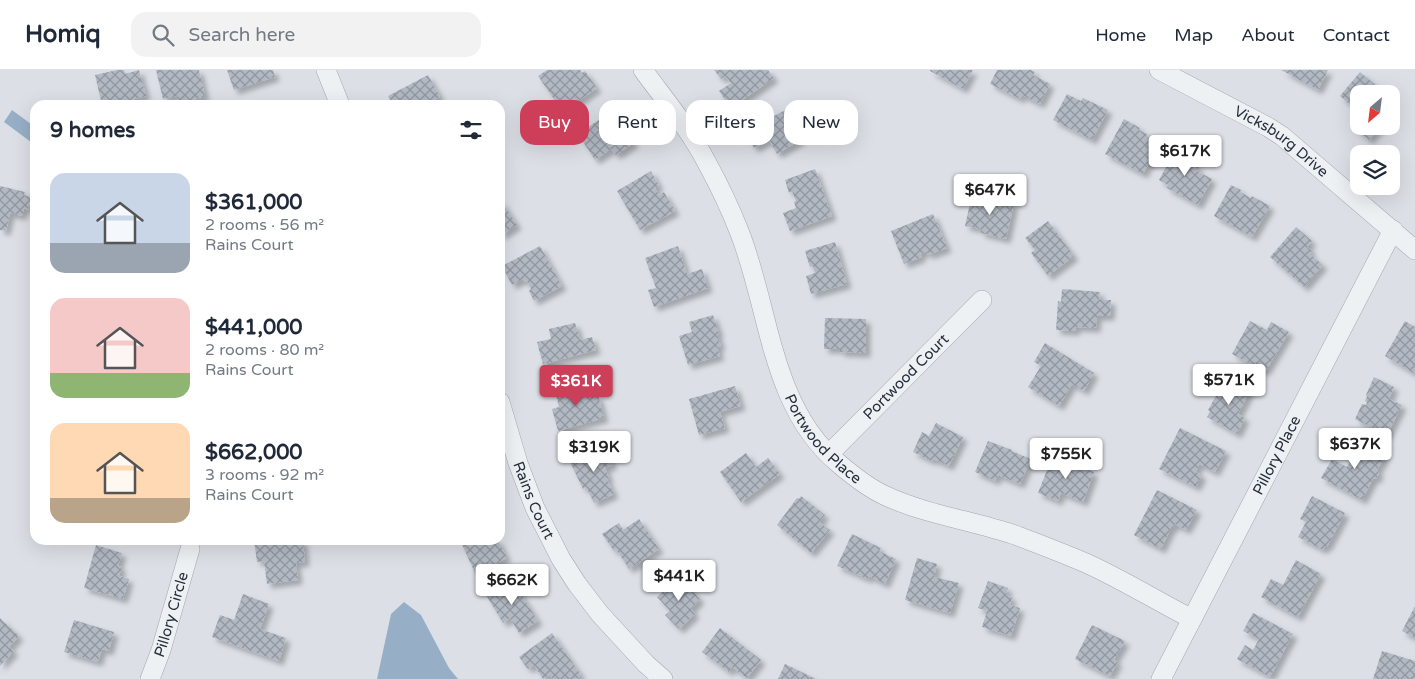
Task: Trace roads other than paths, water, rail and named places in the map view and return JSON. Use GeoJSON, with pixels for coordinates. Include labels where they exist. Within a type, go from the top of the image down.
{"type":"FeatureCollection","features":[{"type":"Feature","properties":{"kind":"street"},"geometry":{"type":"LineString","coordinates":[[326,70],[338,100]]}},
{"type":"Feature","properties":{"kind":"street","name":"Portwood Place"},"geometry":{"type":"LineString","coordinates":[[643,70],[696,146],[716,180],[741,234],[785,386],[798,414],[815,440],[860,480],[886,496],[1058,551],[1088,564],[1192,619]]}},
{"type":"Feature","properties":{"kind":"street","name":"Vicksburg Drive"},"geometry":{"type":"LineString","coordinates":[[1159,70],[1282,136],[1415,250]]}},
{"type":"Feature","properties":{"kind":"street","name":"Pillory Place"},"geometry":{"type":"LineString","coordinates":[[1161,679],[1393,230]]}},
{"type":"Feature","properties":{"kind":"street","name":"Portwood Court"},"geometry":{"type":"LineString","coordinates":[[829,454],[982,300]]}},
{"type":"Feature","properties":{"kind":"street","name":"Rains Court"},"geometry":{"type":"LineString","coordinates":[[505,419],[535,508],[561,559],[600,614],[646,664],[663,679]]}},
{"type":"Feature","properties":{"kind":"street","name":"Pillory Circle"},"geometry":{"type":"LineString","coordinates":[[150,679],[161,650],[190,550]]}},
{"type":"Feature","properties":{"kind":"water"},"geometry":{"type":"Polygon","coordinates":[[[12,110],[30,123],[30,141],[4,122],[12,110]]]}},
{"type":"Feature","properties":{"kind":"water"},"geometry":{"type":"Polygon","coordinates":[[[404,602],[421,615],[449,668],[458,679],[377,679],[391,614],[404,602]]]}}]}
